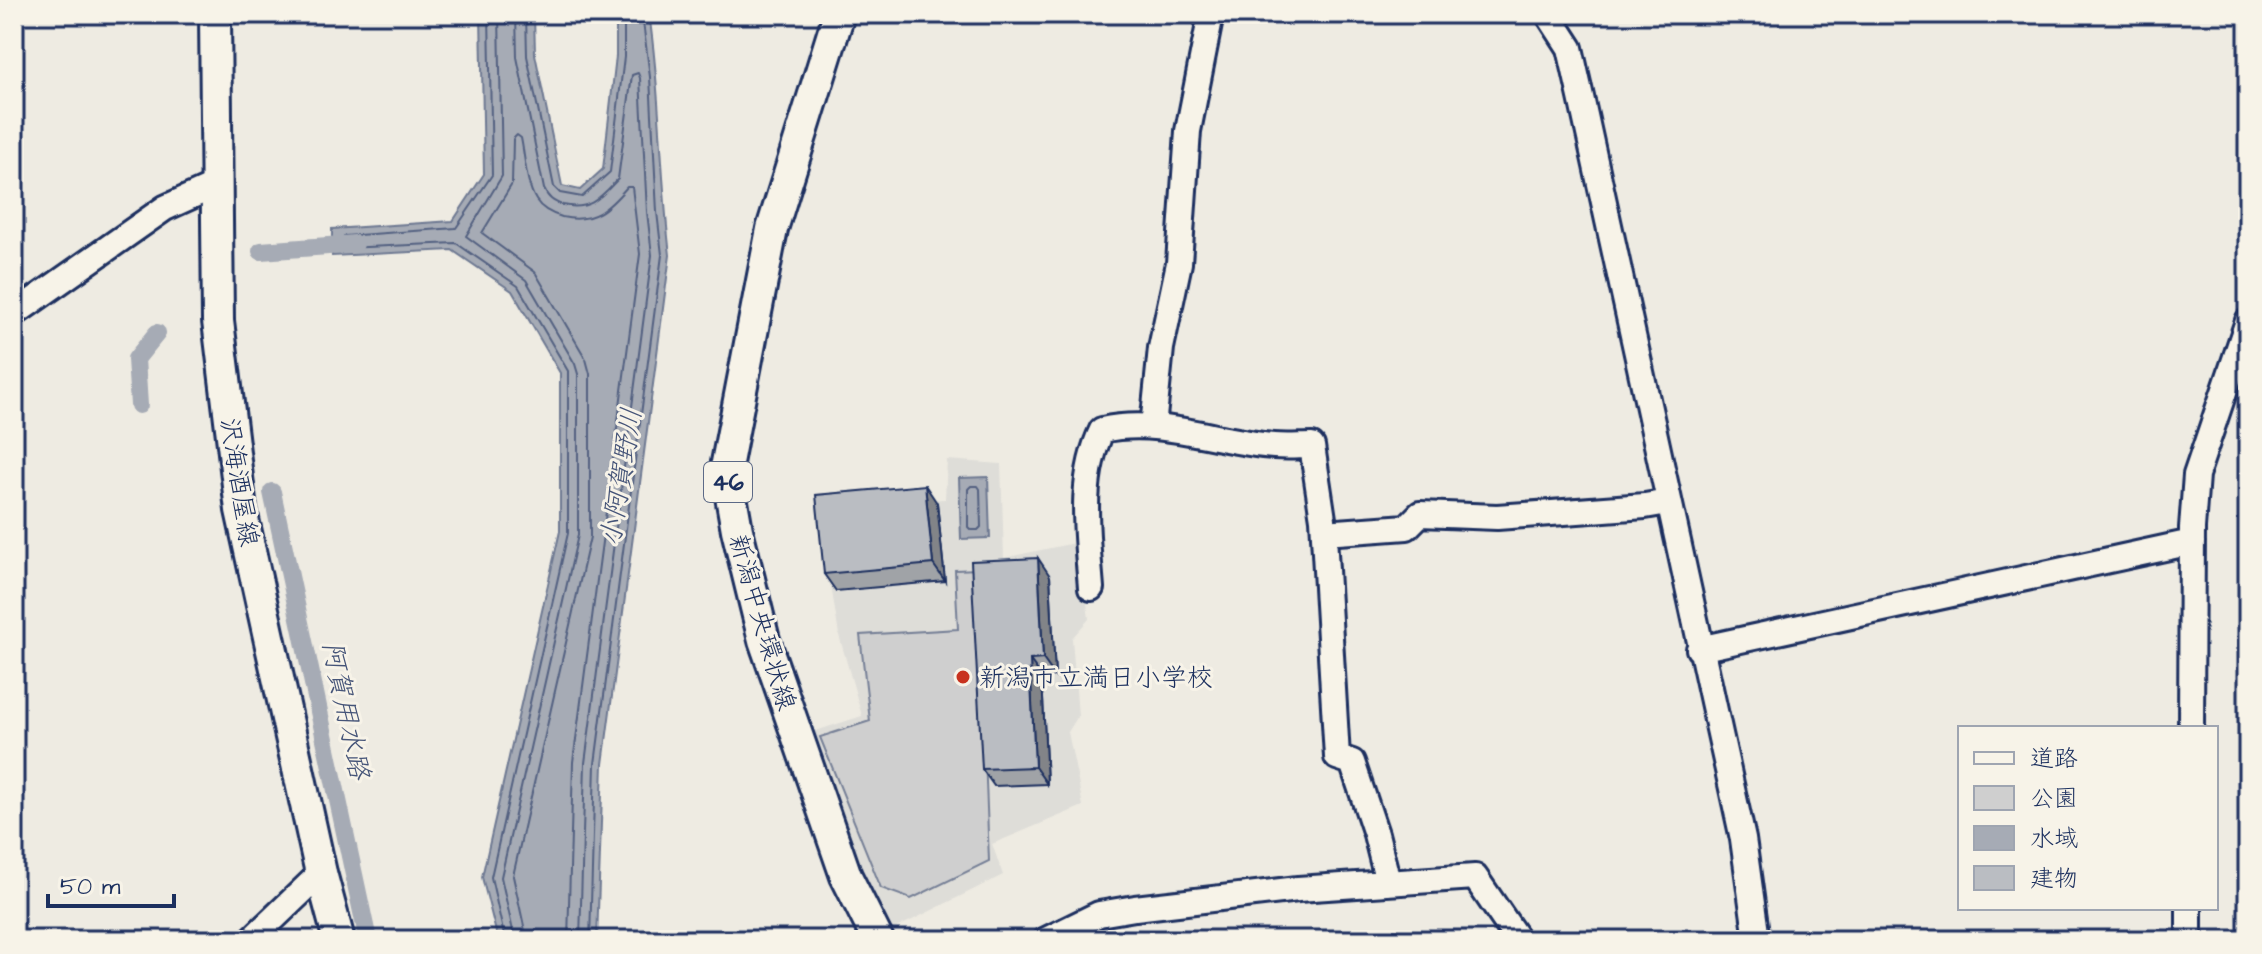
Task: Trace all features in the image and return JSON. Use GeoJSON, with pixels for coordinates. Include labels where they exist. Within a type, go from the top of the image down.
{"type":"FeatureCollection","features":[{"type":"Feature","properties":{"kind":"main road","name":"沢海酒屋線"},"geometry":{"type":"LineString","coordinates":[[215,14],[218,321],[241,510],[321,873],[339,940]]}},
{"type":"Feature","properties":{"kind":"main road","name":"新潟中央環状線"},"geometry":{"type":"LineString","coordinates":[[839,14],[772,229],[726,468],[737,530],[764,640],[846,876],[878,940]]}},
{"type":"Feature","properties":{"kind":"street"},"geometry":{"type":"LineString","coordinates":[[1153,427],[1161,348],[1179,263],[1188,131],[1211,14]]}},
{"type":"Feature","properties":{"kind":"street"},"geometry":{"type":"LineString","coordinates":[[1548,14],[1570,48],[1743,839],[1757,940]]}},
{"type":"Feature","properties":{"kind":"street"},"geometry":{"type":"LineString","coordinates":[[14,314],[165,208],[216,185]]}},
{"type":"Feature","properties":{"kind":"street"},"geometry":{"type":"LineString","coordinates":[[2191,726],[2192,542],[2196,475],[2248,321]]}},
{"type":"Feature","properties":{"kind":"street"},"geometry":{"type":"LineString","coordinates":[[1091,588],[1086,525],[1087,478],[1091,452],[1102,430],[1124,425],[1153,427],[1273,446],[1312,446],[1324,533],[1337,757],[1352,762],[1388,882]]}},
{"type":"Feature","properties":{"kind":"street"},"geometry":{"type":"LineString","coordinates":[[1324,533],[1407,527],[1420,514],[1497,517],[1668,502]]}},
{"type":"Feature","properties":{"kind":"street"},"geometry":{"type":"LineString","coordinates":[[1699,649],[2192,542]]}},
{"type":"Feature","properties":{"kind":"street"},"geometry":{"type":"LineString","coordinates":[[251,940],[321,873]]}},
{"type":"Feature","properties":{"kind":"street"},"geometry":{"type":"LineString","coordinates":[[1046,940],[1099,914],[1135,908],[1298,889],[1475,877],[1518,940]]}},
{"type":"Feature","properties":{"kind":"street"},"geometry":{"type":"LineString","coordinates":[[2189,910],[2189,940]]}},
{"type":"Feature","properties":{"kind":"shaded area","name":"新潟市立満日小学校"},"geometry":{"type":"Polygon","coordinates":[[[947,460],[1001,464],[1004,558],[1079,542],[1089,619],[1072,638],[1078,716],[1068,732],[1083,806],[992,844],[1003,875],[884,934],[803,735],[862,716],[839,635],[818,505],[945,499],[947,460]]]}},
{"type":"Feature","properties":{"kind":"green space"},"geometry":{"type":"Polygon","coordinates":[[[978,569],[989,861],[911,899],[881,888],[820,737],[870,721],[860,635],[958,629],[955,570],[978,569]]]}},
{"type":"Feature","properties":{"kind":"water","name":"小阿賀野川"},"geometry":{"type":"Polygon","coordinates":[[[481,14],[534,14],[535,54],[562,186],[580,190],[603,169],[616,56],[616,14],[649,14],[653,44],[670,255],[603,764],[597,940],[498,940],[482,877],[560,531],[560,373],[512,291],[452,250],[332,256],[332,229],[453,221],[484,174],[481,14]]]}},
{"type":"Feature","properties":{"kind":"water"},"geometry":{"type":"Polygon","coordinates":[[[988,477],[990,538],[961,539],[959,478],[988,477]]]}},
{"type":"Feature","properties":{"kind":"building"},"geometry":{"type":"Polygon","coordinates":[[[925,485],[933,564],[824,574],[816,495],[925,485]]]}},
{"type":"Feature","properties":{"kind":"building"},"geometry":{"type":"Polygon","coordinates":[[[1038,558],[1043,659],[1030,660],[1035,767],[982,769],[971,561],[1038,558]]]}},
{"type":"Feature","properties":{"kind":"waterway","name":"阿賀用水路"},"geometry":{"type":"LineString","coordinates":[[261,251],[355,244]]}},
{"type":"Feature","properties":{"kind":"waterway","name":"阿賀用水路"},"geometry":{"type":"LineString","coordinates":[[139,405],[136,359],[157,333]]}},
{"type":"Feature","properties":{"kind":"waterway","name":"阿賀用水路"},"geometry":{"type":"LineString","coordinates":[[272,492],[368,940]]}},
{"type":"Feature","properties":{"kind":"place","name":"新潟市立満日小学校"},"geometry":{"type":"Point","coordinates":[963,677]}}]}
